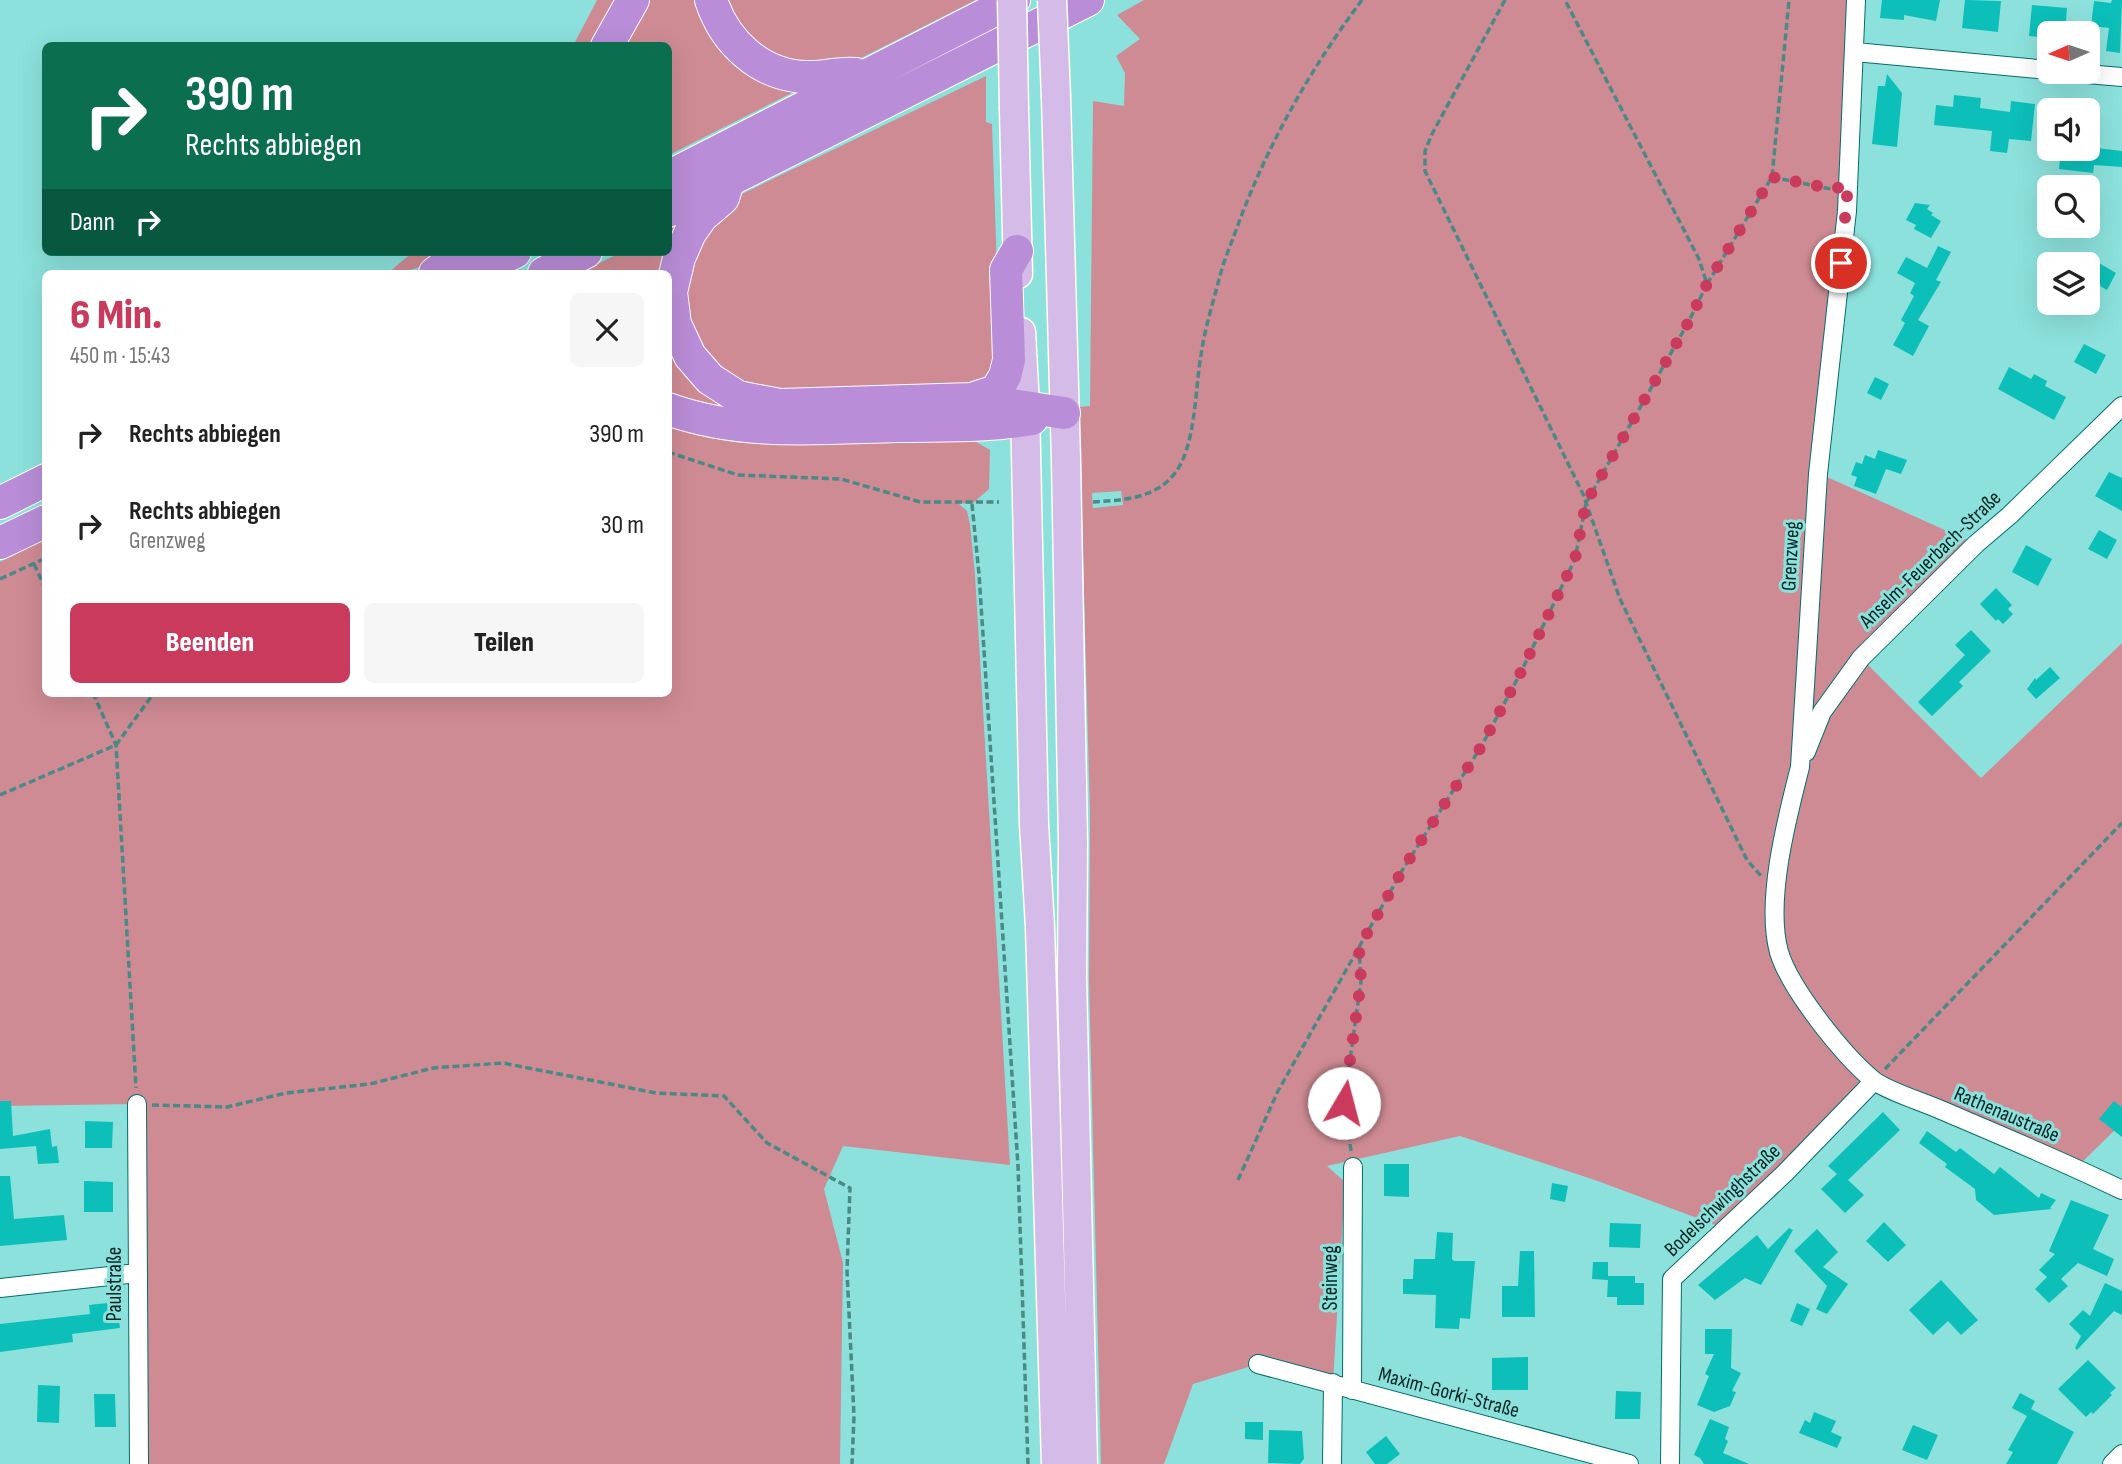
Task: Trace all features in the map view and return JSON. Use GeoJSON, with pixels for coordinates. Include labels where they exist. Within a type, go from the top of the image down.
{"type":"FeatureCollection","features":[{"type":"Feature","properties":{"kind":"highway"},"geometry":{"type":"LineString","coordinates":[[609,42],[633,0]]}},
{"type":"Feature","properties":{"kind":"highway"},"geometry":{"type":"LineString","coordinates":[[711,0],[729,34],[743,53],[776,72],[804,77],[845,72],[868,75]]}},
{"type":"Feature","properties":{"kind":"highway"},"geometry":{"type":"LineString","coordinates":[[672,175],[1013,0]]}},
{"type":"Feature","properties":{"kind":"highway"},"geometry":{"type":"LineString","coordinates":[[672,209],[1088,0]]}},
{"type":"Feature","properties":{"kind":"highway"},"geometry":{"type":"LineString","coordinates":[[672,288],[679,258],[691,233],[702,216],[723,198],[728,183]]}},
{"type":"Feature","properties":{"kind":"highway"},"geometry":{"type":"LineString","coordinates":[[972,399],[996,391],[1005,376],[1009,360],[1006,270],[1017,251]]}},
{"type":"Feature","properties":{"kind":"highway"},"geometry":{"type":"LineString","coordinates":[[439,270],[458,256]]}},
{"type":"Feature","properties":{"kind":"highway"},"geometry":{"type":"LineString","coordinates":[[478,270],[507,256]]}},
{"type":"Feature","properties":{"kind":"highway"},"geometry":{"type":"LineString","coordinates":[[550,270],[578,256]]}},
{"type":"Feature","properties":{"kind":"highway"},"geometry":{"type":"LineString","coordinates":[[672,300],[675,324],[690,356],[710,379],[738,397],[780,405],[972,399],[1025,413],[1063,414]]}},
{"type":"Feature","properties":{"kind":"highway"},"geometry":{"type":"LineString","coordinates":[[672,410],[751,428],[984,424],[1025,413]]}},
{"type":"Feature","properties":{"kind":"highway"},"geometry":{"type":"LineString","coordinates":[[0,503],[42,483]]}},
{"type":"Feature","properties":{"kind":"highway"},"geometry":{"type":"LineString","coordinates":[[0,543],[42,523]]}},
{"type":"Feature","properties":{"kind":"main road"},"geometry":{"type":"LineString","coordinates":[[1013,0],[1017,251],[1025,413],[1034,824],[1040,927],[1056,1464]]}},
{"type":"Feature","properties":{"kind":"main road"},"geometry":{"type":"LineString","coordinates":[[1052,0],[1073,828],[1072,977],[1083,1464]]}},
{"type":"Feature","properties":{"kind":"street","name":"Grenzweg"},"geometry":{"type":"LineString","coordinates":[[1856,0],[1848,185],[1818,474],[1800,767],[1790,805],[1778,882],[1776,918],[1779,952],[1797,990],[1828,1033],[1874,1081]]}},
{"type":"Feature","properties":{"kind":"street"},"geometry":{"type":"LineString","coordinates":[[1855,52],[2037,69]]}},
{"type":"Feature","properties":{"kind":"street"},"geometry":{"type":"LineString","coordinates":[[2100,75],[2122,77]]}},
{"type":"Feature","properties":{"kind":"street","name":"Anselm-Feuerbach-Straße"},"geometry":{"type":"LineString","coordinates":[[1800,767],[1822,712],[1861,658],[1976,544],[2010,515],[2122,406]]}},
{"type":"Feature","properties":{"kind":"street","name":"Rathenaustraße"},"geometry":{"type":"LineString","coordinates":[[1874,1081],[2122,1190]]}},
{"type":"Feature","properties":{"kind":"street","name":"Bodelschwinghstraße"},"geometry":{"type":"LineString","coordinates":[[1670,1464],[1672,1279],[1785,1173],[1874,1081]]}},
{"type":"Feature","properties":{"kind":"street","name":"Paulstraße"},"geometry":{"type":"LineString","coordinates":[[137,1104],[139,1464]]}},
{"type":"Feature","properties":{"kind":"street","name":"Steinweg"},"geometry":{"type":"LineString","coordinates":[[1352,1390],[1353,1167]]}},
{"type":"Feature","properties":{"kind":"street"},"geometry":{"type":"LineString","coordinates":[[0,1288],[137,1273]]}},
{"type":"Feature","properties":{"kind":"street","name":"Maxim-Gorki-Straße"},"geometry":{"type":"LineString","coordinates":[[1258,1364],[1629,1464]]}},
{"type":"Feature","properties":{"kind":"street"},"geometry":{"type":"LineString","coordinates":[[1332,1383],[1332,1464]]}},
{"type":"Feature","properties":{"kind":"street"},"geometry":{"type":"LineString","coordinates":[[2112,1464],[2122,1454]]}},
{"type":"Feature","properties":{"kind":"path"},"geometry":{"type":"LineString","coordinates":[[1093,502],[1128,499],[1146,494],[1162,486],[1176,473],[1188,445],[1201,352],[1222,269],[1253,185],[1285,119],[1333,38],[1362,0]]}},
{"type":"Feature","properties":{"kind":"path"},"geometry":{"type":"LineString","coordinates":[[1505,0],[1432,134],[1425,151],[1425,172],[1586,503],[1620,600],[1746,860],[1758,874],[1778,882]]}},
{"type":"Feature","properties":{"kind":"path"},"geometry":{"type":"LineString","coordinates":[[1565,0],[1699,259],[1707,284]]}},
{"type":"Feature","properties":{"kind":"path"},"geometry":{"type":"LineString","coordinates":[[1238,1180],[1278,1091],[1403,869],[1481,747],[1521,672],[1575,559],[1586,503],[1689,321],[1707,284],[1772,177],[1789,0]]}},
{"type":"Feature","properties":{"kind":"path"},"geometry":{"type":"LineString","coordinates":[[1772,177],[1834,189],[1848,185]]}},
{"type":"Feature","properties":{"kind":"path"},"geometry":{"type":"LineString","coordinates":[[672,453],[738,475],[841,480],[920,502],[999,502]]}},
{"type":"Feature","properties":{"kind":"path"},"geometry":{"type":"LineString","coordinates":[[972,504],[980,588],[1018,1166],[1028,1464]]}},
{"type":"Feature","properties":{"kind":"path"},"geometry":{"type":"LineString","coordinates":[[0,579],[42,560]]}},
{"type":"Feature","properties":{"kind":"path"},"geometry":{"type":"LineString","coordinates":[[34,564],[42,581]]}},
{"type":"Feature","properties":{"kind":"path"},"geometry":{"type":"LineString","coordinates":[[95,697],[116,745],[137,1104],[227,1107],[286,1093],[370,1084],[433,1068],[503,1063],[656,1093],[724,1096],[767,1143],[850,1188],[847,1271],[854,1416],[852,1464]]}},
{"type":"Feature","properties":{"kind":"path"},"geometry":{"type":"LineString","coordinates":[[0,795],[116,745],[151,697]]}},
{"type":"Feature","properties":{"kind":"path"},"geometry":{"type":"LineString","coordinates":[[1874,1081],[2122,823]]}},
{"type":"Feature","properties":{"kind":"path"},"geometry":{"type":"LineString","coordinates":[[1353,1167],[1344,1103],[1361,981],[1359,948]]}},
{"type":"Feature","properties":{"kind":"shaded area"},"geometry":{"type":"Polygon","coordinates":[[[597,0],[976,0],[672,153],[672,42],[575,42],[597,0]]]}},
{"type":"Feature","properties":{"kind":"shaded area"},"geometry":{"type":"Polygon","coordinates":[[[1144,0],[1856,0],[1818,473],[1976,544],[1861,658],[1981,778],[2122,643],[2122,1123],[2076,1168],[1874,1081],[1724,1228],[1595,1180],[1460,1136],[1327,1166],[1345,1182],[1333,1383],[1258,1364],[1193,1384],[1164,1464],[1101,1464],[1089,980],[1090,814],[1079,407],[1090,406],[1093,101],[1124,106],[1125,73],[1116,56],[1140,39],[1117,15],[1144,0]],[[1121,491],[1092,493],[1093,508],[1123,505],[1121,491]]]}},
{"type":"Feature","properties":{"kind":"shaded area"},"geometry":{"type":"Polygon","coordinates":[[[986,76],[986,122],[992,124],[1000,358],[968,437],[990,450],[989,489],[972,504],[958,503],[967,511],[975,575],[1010,1165],[843,1146],[824,1189],[843,1263],[840,1464],[147,1464],[137,1104],[0,1106],[0,562],[42,541],[42,697],[672,697],[672,270],[585,270],[614,256],[672,256],[672,228],[986,76]]]}},
{"type":"Feature","properties":{"kind":"shaded area"},"geometry":{"type":"Polygon","coordinates":[[[408,256],[457,256],[410,270],[392,270],[408,256]]]}},
{"type":"Feature","properties":{"kind":"building"},"geometry":{"type":"Polygon","coordinates":[[[1882,0],[1940,0],[1936,21],[1904,15],[1904,20],[1880,18],[1882,0]]]}},
{"type":"Feature","properties":{"kind":"building"},"geometry":{"type":"Polygon","coordinates":[[[1965,0],[2001,1],[1998,32],[1962,28],[1965,0]]]}},
{"type":"Feature","properties":{"kind":"building"},"geometry":{"type":"Polygon","coordinates":[[[2112,0],[2122,0],[2120,53],[2106,51],[2109,28],[2100,27],[2100,21],[2092,21],[2094,1],[2111,3],[2112,0]]]}},
{"type":"Feature","properties":{"kind":"building"},"geometry":{"type":"Polygon","coordinates":[[[2032,5],[2067,8],[2066,21],[2037,21],[2037,37],[2029,36],[2032,5]]]}},
{"type":"Feature","properties":{"kind":"building"},"geometry":{"type":"Polygon","coordinates":[[[1887,74],[1902,93],[1897,147],[1872,144],[1878,86],[1885,86],[1887,74]]]}},
{"type":"Feature","properties":{"kind":"building"},"geometry":{"type":"Polygon","coordinates":[[[1954,95],[1981,98],[1980,108],[2010,112],[2011,101],[2035,104],[2031,141],[2009,139],[2007,153],[1990,151],[1992,131],[1934,125],[1936,105],[1953,107],[1954,95]]]}},
{"type":"Feature","properties":{"kind":"building"},"geometry":{"type":"Polygon","coordinates":[[[2100,148],[2122,151],[2122,167],[2094,165],[2093,173],[2059,169],[2060,161],[2100,161],[2100,148]]]}},
{"type":"Feature","properties":{"kind":"building"},"geometry":{"type":"Polygon","coordinates":[[[1915,203],[1930,205],[1927,209],[1933,213],[1931,215],[1941,221],[1931,238],[1914,229],[1916,225],[1906,220],[1915,203]]]}},
{"type":"Feature","properties":{"kind":"building"},"geometry":{"type":"Polygon","coordinates":[[[1938,246],[1951,252],[1936,280],[1941,282],[1918,320],[1929,326],[1913,356],[1893,345],[1905,323],[1901,320],[1914,296],[1910,293],[1915,283],[1897,273],[1906,257],[1927,268],[1938,246]]]}},
{"type":"Feature","properties":{"kind":"building"},"geometry":{"type":"Polygon","coordinates":[[[2100,264],[2116,273],[2107,290],[2100,286],[2100,264]]]}},
{"type":"Feature","properties":{"kind":"building"},"geometry":{"type":"Polygon","coordinates":[[[2084,344],[2106,355],[2096,374],[2074,362],[2084,344]]]}},
{"type":"Feature","properties":{"kind":"building"},"geometry":{"type":"Polygon","coordinates":[[[2009,367],[2031,379],[2034,374],[2047,381],[2045,386],[2066,397],[2054,420],[1998,389],[2009,367]]]}},
{"type":"Feature","properties":{"kind":"building"},"geometry":{"type":"Polygon","coordinates":[[[1875,377],[1889,384],[1881,400],[1867,393],[1875,377]]]}},
{"type":"Feature","properties":{"kind":"building"},"geometry":{"type":"Polygon","coordinates":[[[1878,450],[1907,460],[1901,474],[1886,469],[1876,494],[1854,486],[1857,477],[1851,475],[1856,462],[1862,464],[1865,455],[1875,459],[1878,450]]]}},
{"type":"Feature","properties":{"kind":"building"},"geometry":{"type":"Polygon","coordinates":[[[2109,472],[2122,478],[2122,511],[2095,496],[2109,472]]]}},
{"type":"Feature","properties":{"kind":"building"},"geometry":{"type":"Polygon","coordinates":[[[2099,530],[2117,540],[2107,559],[2088,549],[2099,530]]]}},
{"type":"Feature","properties":{"kind":"building"},"geometry":{"type":"Polygon","coordinates":[[[2026,545],[2052,559],[2038,586],[2012,572],[2026,545]]]}},
{"type":"Feature","properties":{"kind":"building"},"geometry":{"type":"Polygon","coordinates":[[[1996,588],[2012,605],[2008,609],[2013,614],[2003,624],[1998,619],[1996,621],[1980,604],[1996,588]]]}},
{"type":"Feature","properties":{"kind":"building"},"geometry":{"type":"Polygon","coordinates":[[[1971,630],[1991,651],[1959,682],[1963,686],[1932,716],[1918,702],[1965,655],[1955,645],[1971,630]]]}},
{"type":"Feature","properties":{"kind":"building"},"geometry":{"type":"Polygon","coordinates":[[[2050,667],[2060,678],[2036,699],[2027,689],[2035,678],[2036,680],[2050,667]]]}},
{"type":"Feature","properties":{"kind":"building"},"geometry":{"type":"Polygon","coordinates":[[[0,1101],[11,1101],[13,1136],[50,1129],[52,1147],[57,1146],[59,1163],[38,1164],[36,1146],[0,1149],[0,1101]]]}},
{"type":"Feature","properties":{"kind":"building"},"geometry":{"type":"Polygon","coordinates":[[[2114,1101],[2122,1107],[2122,1137],[2099,1119],[2114,1101]]]}},
{"type":"Feature","properties":{"kind":"building"},"geometry":{"type":"Polygon","coordinates":[[[1883,1112],[1900,1130],[1848,1180],[1864,1195],[1845,1213],[1821,1189],[1837,1174],[1828,1166],[1883,1112]]]}},
{"type":"Feature","properties":{"kind":"building"},"geometry":{"type":"Polygon","coordinates":[[[85,1121],[113,1122],[112,1148],[85,1148],[85,1121]]]}},
{"type":"Feature","properties":{"kind":"building"},"geometry":{"type":"Polygon","coordinates":[[[1927,1131],[1956,1152],[1960,1148],[1994,1174],[2000,1167],[2039,1198],[2041,1193],[2056,1200],[2050,1208],[2052,1209],[1994,1215],[1976,1200],[1975,1189],[1919,1143],[1927,1131]]]}},
{"type":"Feature","properties":{"kind":"building"},"geometry":{"type":"Polygon","coordinates":[[[1384,1164],[1409,1164],[1409,1197],[1384,1196],[1384,1164]]]}},
{"type":"Feature","properties":{"kind":"building"},"geometry":{"type":"Polygon","coordinates":[[[0,1176],[10,1176],[14,1219],[64,1215],[67,1240],[0,1246],[0,1176]]]}},
{"type":"Feature","properties":{"kind":"building"},"geometry":{"type":"Polygon","coordinates":[[[84,1181],[113,1182],[113,1212],[84,1212],[84,1181]]]}},
{"type":"Feature","properties":{"kind":"building"},"geometry":{"type":"Polygon","coordinates":[[[1552,1183],[1568,1186],[1565,1202],[1550,1199],[1552,1183]]]}},
{"type":"Feature","properties":{"kind":"building"},"geometry":{"type":"Polygon","coordinates":[[[2071,1200],[2109,1215],[2093,1249],[2114,1259],[2107,1276],[2078,1263],[2061,1279],[2068,1286],[2049,1303],[2035,1289],[2047,1277],[2039,1270],[2055,1254],[2049,1251],[2071,1200]]]}},
{"type":"Feature","properties":{"kind":"building"},"geometry":{"type":"Polygon","coordinates":[[[1884,1222],[1906,1245],[1888,1262],[1866,1241],[1884,1222]]]}},
{"type":"Feature","properties":{"kind":"building"},"geometry":{"type":"Polygon","coordinates":[[[1610,1223],[1641,1224],[1640,1248],[1609,1247],[1610,1223]]]}},
{"type":"Feature","properties":{"kind":"building"},"geometry":{"type":"Polygon","coordinates":[[[1789,1228],[1793,1230],[1761,1285],[1745,1278],[1715,1300],[1698,1285],[1757,1235],[1768,1249],[1789,1228]]]}},
{"type":"Feature","properties":{"kind":"building"},"geometry":{"type":"Polygon","coordinates":[[[1817,1229],[1838,1252],[1823,1267],[1848,1284],[1827,1314],[1816,1309],[1827,1286],[1794,1251],[1817,1229]]]}},
{"type":"Feature","properties":{"kind":"building"},"geometry":{"type":"Polygon","coordinates":[[[1437,1232],[1453,1233],[1454,1261],[1475,1261],[1470,1319],[1460,1318],[1459,1329],[1435,1328],[1436,1295],[1403,1294],[1403,1279],[1413,1279],[1414,1259],[1435,1259],[1437,1232]]]}},
{"type":"Feature","properties":{"kind":"building"},"geometry":{"type":"Polygon","coordinates":[[[1520,1251],[1534,1251],[1535,1317],[1502,1317],[1502,1286],[1518,1286],[1520,1251]]]}},
{"type":"Feature","properties":{"kind":"building"},"geometry":{"type":"Polygon","coordinates":[[[1593,1262],[1608,1262],[1608,1276],[1635,1276],[1635,1283],[1644,1283],[1644,1305],[1617,1305],[1617,1297],[1607,1297],[1608,1280],[1592,1279],[1593,1262]]]}},
{"type":"Feature","properties":{"kind":"building"},"geometry":{"type":"Polygon","coordinates":[[[1941,1280],[1978,1320],[1961,1335],[1948,1321],[1933,1335],[1909,1310],[1941,1280]]]}},
{"type":"Feature","properties":{"kind":"building"},"geometry":{"type":"Polygon","coordinates":[[[2105,1283],[2122,1291],[2122,1315],[2114,1311],[2077,1350],[2075,1348],[2081,1336],[2069,1324],[2083,1310],[2090,1316],[2105,1283]]]}},
{"type":"Feature","properties":{"kind":"building"},"geometry":{"type":"Polygon","coordinates":[[[117,1302],[120,1328],[72,1334],[73,1342],[0,1352],[0,1324],[90,1314],[89,1305],[117,1302]]]}},
{"type":"Feature","properties":{"kind":"building"},"geometry":{"type":"Polygon","coordinates":[[[1797,1303],[1810,1309],[1802,1326],[1790,1321],[1797,1303]]]}},
{"type":"Feature","properties":{"kind":"building"},"geometry":{"type":"Polygon","coordinates":[[[1705,1329],[1732,1329],[1731,1368],[1741,1373],[1732,1391],[1736,1392],[1730,1406],[1714,1412],[1697,1405],[1709,1376],[1705,1374],[1714,1354],[1705,1354],[1705,1329]]]}},
{"type":"Feature","properties":{"kind":"building"},"geometry":{"type":"Polygon","coordinates":[[[1528,1357],[1528,1390],[1492,1390],[1492,1358],[1528,1357]]]}},
{"type":"Feature","properties":{"kind":"building"},"geometry":{"type":"Polygon","coordinates":[[[2088,1360],[2116,1388],[2093,1414],[2091,1412],[2086,1417],[2058,1389],[2088,1360]]]}},
{"type":"Feature","properties":{"kind":"building"},"geometry":{"type":"Polygon","coordinates":[[[38,1385],[60,1386],[59,1423],[37,1422],[38,1385]]]}},
{"type":"Feature","properties":{"kind":"building"},"geometry":{"type":"Polygon","coordinates":[[[1616,1391],[1641,1392],[1640,1419],[1615,1419],[1616,1391]]]}},
{"type":"Feature","properties":{"kind":"building"},"geometry":{"type":"Polygon","coordinates":[[[2020,1393],[2035,1401],[2031,1409],[2074,1432],[2057,1464],[2006,1464],[2013,1452],[2008,1450],[2027,1416],[2012,1408],[2020,1393]]]}},
{"type":"Feature","properties":{"kind":"building"},"geometry":{"type":"Polygon","coordinates":[[[94,1394],[115,1394],[116,1427],[95,1427],[94,1394]]]}},
{"type":"Feature","properties":{"kind":"building"},"geometry":{"type":"Polygon","coordinates":[[[1814,1412],[1836,1421],[1831,1432],[1842,1437],[1837,1448],[1799,1433],[1805,1420],[1810,1423],[1814,1412]]]}},
{"type":"Feature","properties":{"kind":"building"},"geometry":{"type":"Polygon","coordinates":[[[1710,1419],[1729,1427],[1725,1439],[1728,1441],[1723,1453],[1749,1464],[1704,1464],[1694,1455],[1710,1419]]]}},
{"type":"Feature","properties":{"kind":"building"},"geometry":{"type":"Polygon","coordinates":[[[1245,1422],[1263,1422],[1263,1440],[1245,1439],[1245,1422]]]}},
{"type":"Feature","properties":{"kind":"building"},"geometry":{"type":"Polygon","coordinates":[[[1913,1425],[1938,1435],[1927,1460],[1902,1450],[1913,1425]]]}},
{"type":"Feature","properties":{"kind":"building"},"geometry":{"type":"Polygon","coordinates":[[[1269,1430],[1302,1431],[1304,1459],[1300,1464],[1268,1463],[1269,1430]]]}},
{"type":"Feature","properties":{"kind":"building"},"geometry":{"type":"Polygon","coordinates":[[[1386,1436],[1400,1454],[1387,1464],[1375,1464],[1366,1452],[1386,1436]]]}},
{"type":"Feature","properties":{"kind":"route"},"geometry":{"type":"LineString","coordinates":[[1344,1103],[1361,981],[1359,948],[1403,869],[1481,747],[1521,672],[1575,559],[1586,503],[1689,321],[1707,284],[1772,177],[1834,189],[1848,185],[1841,263]]}}]}
